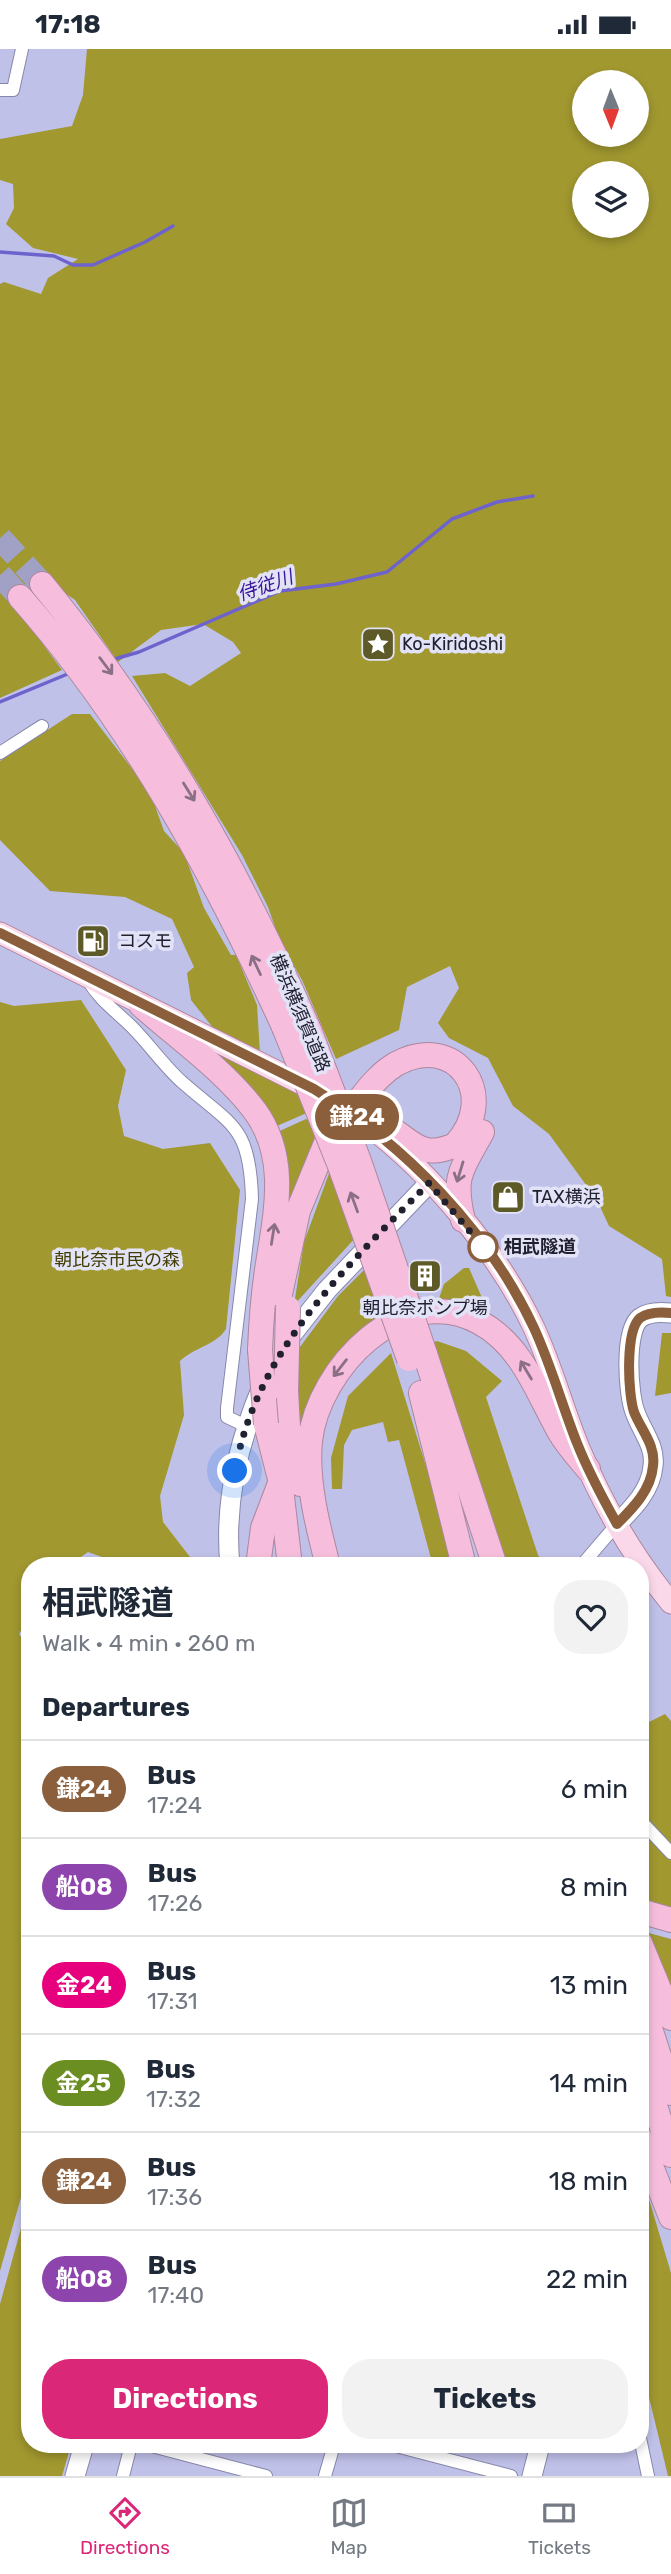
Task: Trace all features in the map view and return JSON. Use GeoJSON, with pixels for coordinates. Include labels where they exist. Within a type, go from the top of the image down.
{"type":"FeatureCollection","features":[{"type":"Feature","properties":{"kind":"highway","name":"横浜横須賀道路"},"geometry":{"type":"LineString","coordinates":[[42,584],[65,611],[141,738],[284,1027],[417,1356],[492,1557]]}},
{"type":"Feature","properties":{"kind":"highway","name":"横浜横須賀道路"},"geometry":{"type":"LineString","coordinates":[[20,597],[141,738],[229,860],[310,1032],[355,1150],[417,1356],[421,1393],[475,1557]]}},
{"type":"Feature","properties":{"kind":"highway"},"geometry":{"type":"LineString","coordinates":[[141,1005],[235,1088],[254,1110],[275,1157],[278,1193],[263,1296],[256,1425],[277,1489],[263,1528],[259,1557]]}},
{"type":"Feature","properties":{"kind":"highway"},"geometry":{"type":"LineString","coordinates":[[283,1557],[277,1489],[282,1312],[307,1214],[347,1112],[376,1066],[407,1048],[447,1047],[462,1052],[482,1074],[489,1104],[482,1134],[458,1174],[456,1189],[463,1220]]}},
{"type":"Feature","properties":{"kind":"highway"},"geometry":{"type":"LineString","coordinates":[[427,1056],[455,1063],[465,1072],[471,1082],[475,1105],[473,1118],[455,1145],[431,1151],[410,1144],[385,1125],[347,1112],[391,1067],[412,1058],[427,1056]]}},
{"type":"Feature","properties":{"kind":"highway"},"geometry":{"type":"LineString","coordinates":[[327,1554],[310,1451],[321,1400],[333,1377],[366,1341],[394,1323],[422,1313],[461,1314],[496,1333],[521,1361],[561,1434],[588,1469]]}},
{"type":"Feature","properties":{"kind":"highway"},"geometry":{"type":"LineString","coordinates":[[421,1393],[462,1557]]}},
{"type":"Feature","properties":{"kind":"highway"},"geometry":{"type":"LineString","coordinates":[[281,1394],[306,1508],[327,1554]]}},
{"type":"Feature","properties":{"kind":"highway"},"geometry":{"type":"LineString","coordinates":[[649,1914],[671,1920]]}},
{"type":"Feature","properties":{"kind":"highway"},"geometry":{"type":"LineString","coordinates":[[649,1925],[671,1932]]}},
{"type":"Feature","properties":{"kind":"highway"},"geometry":{"type":"LineString","coordinates":[[649,1965],[671,2018]]}},
{"type":"Feature","properties":{"kind":"highway"},"geometry":{"type":"LineString","coordinates":[[649,2025],[671,2093]]}},
{"type":"Feature","properties":{"kind":"highway"},"geometry":{"type":"LineString","coordinates":[[649,2088],[671,2155]]}},
{"type":"Feature","properties":{"kind":"highway"},"geometry":{"type":"LineString","coordinates":[[649,2161],[671,2217]]}},
{"type":"Feature","properties":{"kind":"main road"},"geometry":{"type":"LineString","coordinates":[[0,933],[314,1089],[378,1133],[463,1220],[503,1274],[534,1327],[588,1469],[617,1524],[640,1557]]}},
{"type":"Feature","properties":{"kind":"main road"},"geometry":{"type":"LineString","coordinates":[[649,1571],[671,1603]]}},
{"type":"Feature","properties":{"kind":"street"},"geometry":{"type":"LineString","coordinates":[[0,90],[13,90],[22,49]]}},
{"type":"Feature","properties":{"kind":"street"},"geometry":{"type":"LineString","coordinates":[[0,753],[42,726]]}},
{"type":"Feature","properties":{"kind":"street"},"geometry":{"type":"LineString","coordinates":[[86,976],[103,1002],[130,1025],[182,1082],[224,1115],[243,1142],[250,1166],[252,1199],[227,1417],[256,1425]]}},
{"type":"Feature","properties":{"kind":"street"},"geometry":{"type":"LineString","coordinates":[[230,1557],[232,1487],[256,1425],[267,1375],[300,1321],[429,1183]]}},
{"type":"Feature","properties":{"kind":"street"},"geometry":{"type":"LineString","coordinates":[[589,1557],[640,1498],[653,1466],[651,1445],[633,1409],[633,1327],[641,1317],[649,1314],[671,1313]]}},
{"type":"Feature","properties":{"kind":"street"},"geometry":{"type":"LineString","coordinates":[[649,1830],[671,1853]]}},
{"type":"Feature","properties":{"kind":"street"},"geometry":{"type":"LineString","coordinates":[[75,2476],[82,2453]]}},
{"type":"Feature","properties":{"kind":"street"},"geometry":{"type":"LineString","coordinates":[[122,2476],[129,2453]]}},
{"type":"Feature","properties":{"kind":"street"},"geometry":{"type":"LineString","coordinates":[[178,2453],[266,2476]]}},
{"type":"Feature","properties":{"kind":"street"},"geometry":{"type":"LineString","coordinates":[[325,2476],[332,2453]]}},
{"type":"Feature","properties":{"kind":"street"},"geometry":{"type":"LineString","coordinates":[[423,2453],[511,2476]]}},
{"type":"Feature","properties":{"kind":"street"},"geometry":{"type":"LineString","coordinates":[[532,2476],[538,2453]]}},
{"type":"Feature","properties":{"kind":"street"},"geometry":{"type":"LineString","coordinates":[[643,2453],[648,2476]]}},
{"type":"Feature","properties":{"kind":"green space"},"geometry":{"type":"Polygon","coordinates":[[[87,49],[671,49],[671,1297],[666,1296],[662,1259],[609,1226],[597,1200],[549,1134],[513,1106],[488,1058],[449,1038],[438,1023],[459,988],[450,966],[407,987],[399,1030],[336,1059],[302,980],[280,941],[268,907],[242,855],[132,676],[165,673],[190,686],[241,653],[233,642],[203,624],[161,630],[118,662],[75,600],[47,581],[23,585],[8,597],[62,670],[0,698],[0,284],[4,282],[41,294],[48,278],[78,259],[33,248],[6,224],[14,208],[13,184],[0,180],[0,139],[72,126],[83,95],[87,49]]]}},
{"type":"Feature","properties":{"kind":"green space"},"geometry":{"type":"Polygon","coordinates":[[[72,714],[90,714],[150,792],[164,831],[184,853],[204,908],[231,955],[236,955],[257,1005],[260,1053],[214,1029],[191,1000],[187,973],[194,967],[172,919],[125,897],[50,891],[0,840],[0,761],[72,714]]]}},
{"type":"Feature","properties":{"kind":"green space","name":"朝比奈市民の森"},"geometry":{"type":"Polygon","coordinates":[[[81,1000],[126,1070],[118,1106],[124,1136],[163,1149],[210,1143],[240,1190],[226,1329],[217,1339],[180,1361],[184,1415],[160,1496],[163,1522],[190,1557],[102,1557],[88,1552],[81,1557],[21,1557],[21,2198],[0,2271],[0,1002],[14,1006],[81,1000]]]}},
{"type":"Feature","properties":{"kind":"green space"},"geometry":{"type":"Polygon","coordinates":[[[175,1030],[302,1093],[309,1112],[270,1129],[175,1030]]]}},
{"type":"Feature","properties":{"kind":"green space"},"geometry":{"type":"Polygon","coordinates":[[[306,1119],[312,1122],[320,1142],[266,1328],[273,1134],[306,1119]]]}},
{"type":"Feature","properties":{"kind":"green space"},"geometry":{"type":"Polygon","coordinates":[[[331,1168],[356,1237],[294,1305],[304,1242],[331,1168]]]}},
{"type":"Feature","properties":{"kind":"green space"},"geometry":{"type":"Polygon","coordinates":[[[367,1267],[383,1321],[324,1380],[306,1489],[291,1359],[338,1296],[367,1267]]]}},
{"type":"Feature","properties":{"kind":"green space"},"geometry":{"type":"Polygon","coordinates":[[[464,1268],[469,1268],[493,1323],[436,1307],[444,1284],[464,1268]]]}},
{"type":"Feature","properties":{"kind":"green space"},"geometry":{"type":"Polygon","coordinates":[[[662,1333],[671,1333],[671,1393],[655,1396],[662,1333]]]}},
{"type":"Feature","properties":{"kind":"green space"},"geometry":{"type":"Polygon","coordinates":[[[437,1341],[466,1351],[502,1381],[486,1397],[539,1557],[500,1557],[429,1344],[437,1341]]]}},
{"type":"Feature","properties":{"kind":"green space"},"geometry":{"type":"Polygon","coordinates":[[[391,1353],[454,1557],[431,1557],[399,1440],[388,1442],[383,1422],[352,1430],[344,1445],[342,1489],[332,1489],[331,1458],[348,1396],[391,1353]]]}},
{"type":"Feature","properties":{"kind":"green space"},"geometry":{"type":"Polygon","coordinates":[[[665,1714],[671,1721],[671,1908],[649,1901],[649,1722],[665,1714]]]}},
{"type":"Feature","properties":{"kind":"green space"},"geometry":{"type":"Polygon","coordinates":[[[649,1933],[671,1939],[671,2000],[649,1948],[649,1933]]]}},
{"type":"Feature","properties":{"kind":"green space"},"geometry":{"type":"Polygon","coordinates":[[[649,2199],[671,2273],[671,2476],[668,2476],[649,2397],[649,2199]]]}},
{"type":"Feature","properties":{"kind":"green space"},"geometry":{"type":"Polygon","coordinates":[[[21,2228],[21,2453],[69,2453],[62,2476],[0,2476],[0,2304],[21,2228]]]}},
{"type":"Feature","properties":{"kind":"waterway"},"geometry":{"type":"LineString","coordinates":[[0,252],[54,256],[73,265],[93,265],[145,242],[173,226]]}},
{"type":"Feature","properties":{"kind":"waterway","name":"侍従川"},"geometry":{"type":"LineString","coordinates":[[111,660],[139,652],[280,591],[336,584],[387,572],[452,519],[497,502],[533,496]]}},
{"type":"Feature","properties":{"kind":"waterway","name":"侍従川"},"geometry":{"type":"LineString","coordinates":[[0,702],[70,673]]}},
{"type":"Feature","properties":{"kind":"tunnel"},"geometry":{"type":"LineString","coordinates":[[0,538],[42,584]]}},
{"type":"Feature","properties":{"kind":"tunnel"},"geometry":{"type":"LineString","coordinates":[[0,575],[20,597]]}},
{"type":"Feature","properties":{"kind":"bus line","name":"鎌24"},"geometry":{"type":"LineString","coordinates":[[0,933],[314,1089],[378,1133],[405,1157],[463,1220],[522,1305],[543,1349],[588,1469],[617,1524],[640,1498],[651,1479],[653,1466],[651,1445],[633,1409],[630,1364],[633,1327],[641,1317],[649,1314],[671,1313]]}},
{"type":"Feature","properties":{"kind":"place","name":"Ko-Kiridoshi"},"geometry":{"type":"Point","coordinates":[378,644]}},
{"type":"Feature","properties":{"kind":"place","name":"コスモ"},"geometry":{"type":"Point","coordinates":[93,941]}},
{"type":"Feature","properties":{"kind":"place","name":"TAX横浜"},"geometry":{"type":"Point","coordinates":[508,1197]}},
{"type":"Feature","properties":{"kind":"place","name":"相武隧道"},"geometry":{"type":"Point","coordinates":[483,1247]}},
{"type":"Feature","properties":{"kind":"place","name":"朝比奈ポンプ場"},"geometry":{"type":"Point","coordinates":[425,1276]}},
{"type":"Feature","properties":{"kind":"route"},"geometry":{"type":"LineString","coordinates":[[235,1471],[246,1426],[267,1375],[300,1321],[429,1183],[463,1220],[483,1247]]}}]}
